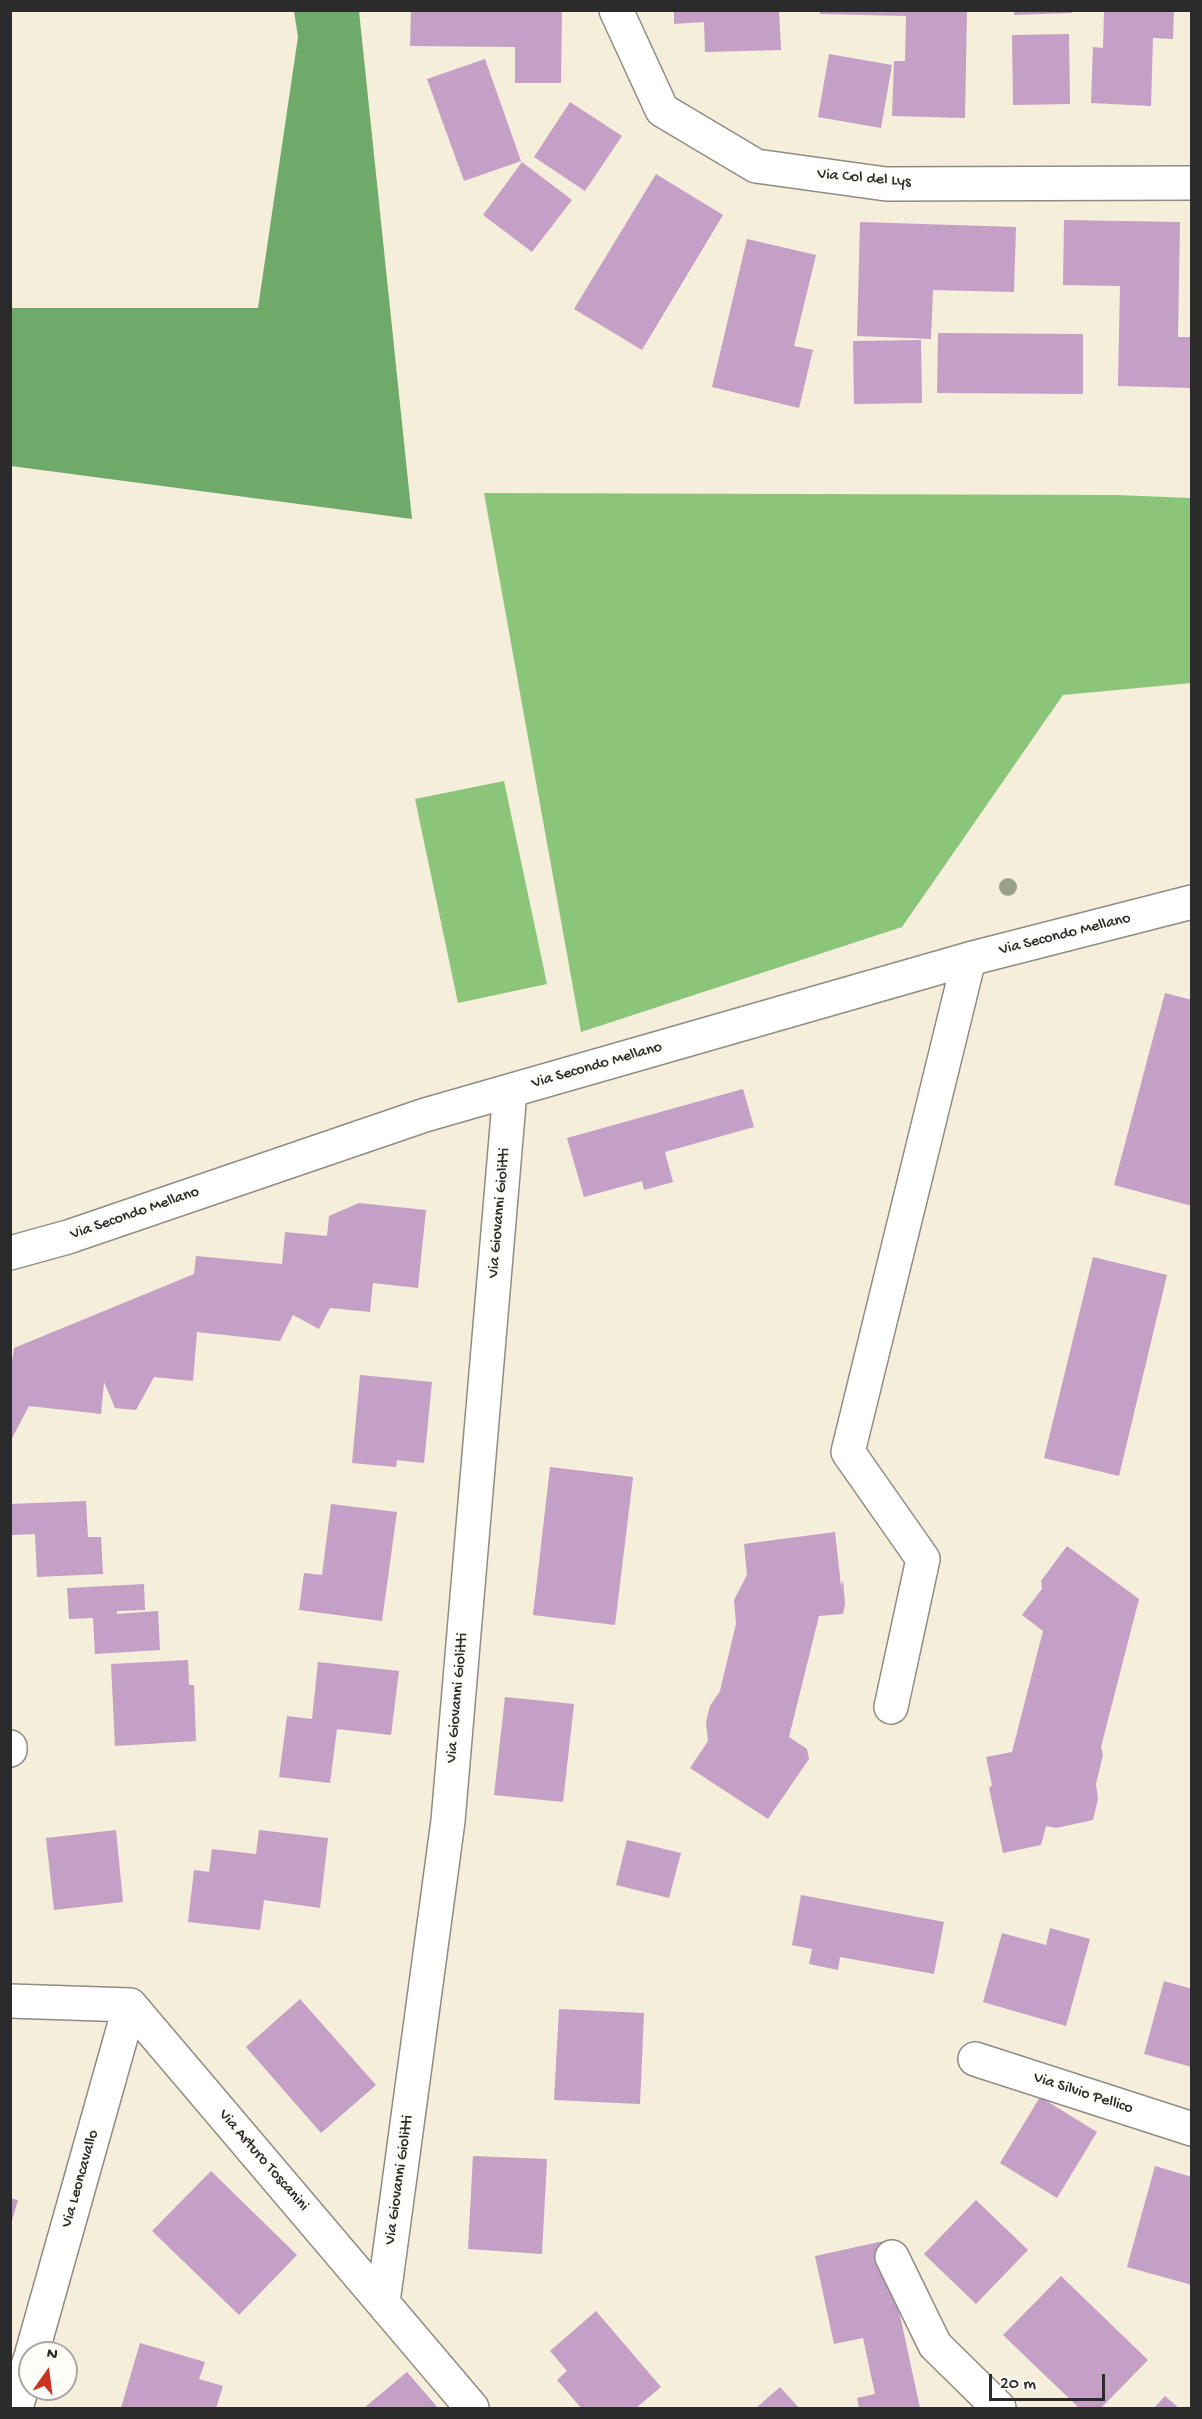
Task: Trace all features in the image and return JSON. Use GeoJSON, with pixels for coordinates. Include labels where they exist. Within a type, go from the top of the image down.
{"type":"FeatureCollection","features":[{"type":"Feature","properties":{"kind":"street","name":"Via Col del Lys"},"geometry":{"type":"LineString","coordinates":[[616,10],[662,110],[756,166],[886,184],[1191,183]]}},
{"type":"Feature","properties":{"kind":"street","name":"Via Secondo Mellano"},"geometry":{"type":"LineString","coordinates":[[10,1253],[68,1237],[425,1115],[969,959],[1191,902]]}},
{"type":"Feature","properties":{"kind":"street"},"geometry":{"type":"LineString","coordinates":[[891,1707],[923,1559],[848,1452],[969,959]]}},
{"type":"Feature","properties":{"kind":"street","name":"Via Giovanni Giolitti"},"geometry":{"type":"LineString","coordinates":[[383,2302],[448,1821],[510,1091]]}},
{"type":"Feature","properties":{"kind":"street"},"geometry":{"type":"LineString","coordinates":[[10,2001],[129,2005]]}},
{"type":"Feature","properties":{"kind":"street","name":"Via Arturo Toscanini"},"geometry":{"type":"LineString","coordinates":[[129,2005],[472,2409]]}},
{"type":"Feature","properties":{"kind":"street","name":"Via Leoncavallo"},"geometry":{"type":"LineString","coordinates":[[35,2341],[129,2005]]}},
{"type":"Feature","properties":{"kind":"street","name":"Via Silvio Pellico"},"geometry":{"type":"LineString","coordinates":[[975,2059],[1191,2129]]}},
{"type":"Feature","properties":{"kind":"street"},"geometry":{"type":"LineString","coordinates":[[892,2257],[935,2345],[999,2409]]}},
{"type":"Feature","properties":{"kind":"green space"},"geometry":{"type":"Polygon","coordinates":[[[294,11],[359,11],[412,519],[11,466],[11,308],[258,308],[298,37],[294,11]]]}},
{"type":"Feature","properties":{"kind":"green space"},"geometry":{"type":"Polygon","coordinates":[[[484,493],[1116,495],[1191,498],[1191,683],[1063,695],[902,927],[581,1032],[484,493]]]}},
{"type":"Feature","properties":{"kind":"green space"},"geometry":{"type":"Polygon","coordinates":[[[504,781],[547,984],[458,1003],[415,799],[504,781]]]}},
{"type":"Feature","properties":{"kind":"building"},"geometry":{"type":"Polygon","coordinates":[[[411,10],[562,10],[561,83],[515,83],[515,47],[410,46],[411,10]]]}},
{"type":"Feature","properties":{"kind":"building"},"geometry":{"type":"Polygon","coordinates":[[[674,10],[779,10],[781,50],[705,52],[704,22],[674,24],[674,10]]]}},
{"type":"Feature","properties":{"kind":"building"},"geometry":{"type":"Polygon","coordinates":[[[820,10],[967,10],[965,118],[892,116],[894,61],[905,61],[906,16],[820,14],[820,10]]]}},
{"type":"Feature","properties":{"kind":"building"},"geometry":{"type":"Polygon","coordinates":[[[1014,10],[1072,10],[1072,13],[1014,15],[1014,10]]]}},
{"type":"Feature","properties":{"kind":"building"},"geometry":{"type":"Polygon","coordinates":[[[1104,10],[1174,10],[1173,39],[1153,38],[1151,106],[1091,103],[1093,47],[1103,48],[1104,10]]]}},
{"type":"Feature","properties":{"kind":"building"},"geometry":{"type":"Polygon","coordinates":[[[1069,34],[1070,104],[1013,105],[1012,35],[1069,34]]]}},
{"type":"Feature","properties":{"kind":"building"},"geometry":{"type":"Polygon","coordinates":[[[829,54],[892,65],[881,128],[818,117],[829,54]]]}},
{"type":"Feature","properties":{"kind":"building"},"geometry":{"type":"Polygon","coordinates":[[[485,59],[521,161],[464,181],[427,79],[485,59]]]}},
{"type":"Feature","properties":{"kind":"building"},"geometry":{"type":"Polygon","coordinates":[[[570,102],[622,136],[585,191],[534,157],[570,102]]]}},
{"type":"Feature","properties":{"kind":"building"},"geometry":{"type":"Polygon","coordinates":[[[522,162],[572,200],[532,252],[483,215],[522,162]]]}},
{"type":"Feature","properties":{"kind":"building"},"geometry":{"type":"Polygon","coordinates":[[[656,174],[723,215],[642,350],[574,309],[656,174]]]}},
{"type":"Feature","properties":{"kind":"building"},"geometry":{"type":"Polygon","coordinates":[[[1064,220],[1180,222],[1178,337],[1192,337],[1192,388],[1118,386],[1120,286],[1063,285],[1064,220]]]}},
{"type":"Feature","properties":{"kind":"building"},"geometry":{"type":"Polygon","coordinates":[[[860,222],[1016,227],[1014,292],[933,290],[931,339],[857,336],[860,222]]]}},
{"type":"Feature","properties":{"kind":"building"},"geometry":{"type":"Polygon","coordinates":[[[747,239],[816,255],[794,346],[813,350],[799,408],[712,387],[747,239]]]}},
{"type":"Feature","properties":{"kind":"building"},"geometry":{"type":"Polygon","coordinates":[[[938,333],[1083,334],[1083,394],[937,393],[938,333]]]}},
{"type":"Feature","properties":{"kind":"building"},"geometry":{"type":"Polygon","coordinates":[[[921,340],[922,403],[854,404],[853,341],[921,340]]]}},
{"type":"Feature","properties":{"kind":"building"},"geometry":{"type":"Polygon","coordinates":[[[1165,993],[1192,1000],[1192,1206],[1114,1185],[1165,993]]]}},
{"type":"Feature","properties":{"kind":"building"},"geometry":{"type":"Polygon","coordinates":[[[743,1089],[754,1127],[665,1152],[673,1182],[644,1190],[642,1181],[584,1197],[567,1138],[743,1089]]]}},
{"type":"Feature","properties":{"kind":"building"},"geometry":{"type":"Polygon","coordinates":[[[359,1203],[426,1210],[418,1288],[373,1283],[370,1312],[330,1308],[319,1329],[293,1315],[280,1341],[197,1332],[193,1381],[154,1377],[136,1410],[115,1408],[104,1382],[101,1414],[29,1406],[10,1442],[10,1374],[14,1348],[194,1274],[196,1256],[282,1264],[285,1232],[327,1236],[329,1216],[359,1203]]]}},
{"type":"Feature","properties":{"kind":"building"},"geometry":{"type":"Polygon","coordinates":[[[1093,1257],[1167,1275],[1119,1476],[1044,1458],[1093,1257]]]}},
{"type":"Feature","properties":{"kind":"building"},"geometry":{"type":"Polygon","coordinates":[[[360,1375],[432,1382],[424,1463],[397,1460],[396,1467],[352,1463],[360,1375]]]}},
{"type":"Feature","properties":{"kind":"building"},"geometry":{"type":"Polygon","coordinates":[[[550,1467],[633,1477],[615,1625],[533,1615],[550,1467]]]}},
{"type":"Feature","properties":{"kind":"building"},"geometry":{"type":"Polygon","coordinates":[[[86,1501],[88,1537],[101,1537],[103,1574],[37,1577],[35,1534],[12,1535],[10,1504],[86,1501]]]}},
{"type":"Feature","properties":{"kind":"building"},"geometry":{"type":"Polygon","coordinates":[[[331,1504],[397,1512],[382,1621],[299,1610],[304,1573],[322,1575],[331,1504]]]}},
{"type":"Feature","properties":{"kind":"building"},"geometry":{"type":"Polygon","coordinates":[[[835,1532],[841,1586],[843,1580],[845,1604],[843,1614],[819,1616],[789,1737],[807,1749],[809,1759],[768,1819],[690,1768],[708,1741],[706,1722],[710,1706],[720,1691],[736,1624],[734,1600],[747,1575],[744,1544],[835,1532]]]}},
{"type":"Feature","properties":{"kind":"building"},"geometry":{"type":"Polygon","coordinates":[[[1067,1546],[1139,1599],[1101,1747],[1103,1755],[1096,1784],[1098,1799],[1093,1820],[1056,1828],[1046,1826],[1041,1845],[1003,1853],[989,1788],[992,1785],[986,1757],[1012,1752],[1043,1631],[1022,1615],[1042,1589],[1041,1581],[1067,1546]]]}},
{"type":"Feature","properties":{"kind":"building"},"geometry":{"type":"Polygon","coordinates":[[[144,1584],[145,1610],[117,1611],[117,1614],[158,1611],[160,1650],[95,1654],[93,1618],[69,1619],[67,1588],[144,1584]]]}},
{"type":"Feature","properties":{"kind":"building"},"geometry":{"type":"Polygon","coordinates":[[[188,1660],[189,1685],[194,1685],[196,1741],[115,1746],[111,1664],[188,1660]]]}},
{"type":"Feature","properties":{"kind":"building"},"geometry":{"type":"Polygon","coordinates":[[[318,1662],[399,1671],[391,1735],[337,1729],[330,1783],[279,1777],[287,1716],[312,1719],[318,1662]]]}},
{"type":"Feature","properties":{"kind":"building"},"geometry":{"type":"Polygon","coordinates":[[[505,1697],[574,1704],[563,1802],[494,1795],[505,1697]]]}},
{"type":"Feature","properties":{"kind":"building"},"geometry":{"type":"Polygon","coordinates":[[[116,1830],[123,1902],[54,1910],[46,1838],[116,1830]]]}},
{"type":"Feature","properties":{"kind":"building"},"geometry":{"type":"Polygon","coordinates":[[[259,1830],[328,1838],[320,1908],[264,1900],[260,1930],[188,1922],[194,1870],[209,1872],[212,1849],[256,1854],[259,1830]]]}},
{"type":"Feature","properties":{"kind":"building"},"geometry":{"type":"Polygon","coordinates":[[[627,1840],[681,1853],[669,1898],[616,1885],[627,1840]]]}},
{"type":"Feature","properties":{"kind":"building"},"geometry":{"type":"Polygon","coordinates":[[[801,1895],[944,1922],[934,1974],[840,1957],[838,1970],[809,1964],[812,1949],[792,1945],[801,1895]]]}},
{"type":"Feature","properties":{"kind":"building"},"geometry":{"type":"Polygon","coordinates":[[[1050,1928],[1090,1939],[1066,2026],[983,2002],[1002,1933],[1046,1945],[1050,1928]]]}},
{"type":"Feature","properties":{"kind":"building"},"geometry":{"type":"Polygon","coordinates":[[[1164,1981],[1192,1989],[1192,2067],[1144,2054],[1164,1981]]]}},
{"type":"Feature","properties":{"kind":"building"},"geometry":{"type":"Polygon","coordinates":[[[300,1999],[376,2085],[321,2133],[246,2047],[300,1999]]]}},
{"type":"Feature","properties":{"kind":"building"},"geometry":{"type":"Polygon","coordinates":[[[559,2009],[644,2013],[640,2104],[554,2100],[559,2009]]]}},
{"type":"Feature","properties":{"kind":"building"},"geometry":{"type":"Polygon","coordinates":[[[1040,2097],[1097,2132],[1057,2198],[1000,2163],[1040,2097]]]}},
{"type":"Feature","properties":{"kind":"building"},"geometry":{"type":"Polygon","coordinates":[[[473,2156],[547,2159],[542,2254],[468,2249],[473,2156]]]}},
{"type":"Feature","properties":{"kind":"building"},"geometry":{"type":"Polygon","coordinates":[[[1155,2166],[1192,2177],[1192,2285],[1127,2267],[1155,2166]]]}},
{"type":"Feature","properties":{"kind":"building"},"geometry":{"type":"Polygon","coordinates":[[[211,2171],[297,2255],[239,2315],[152,2231],[211,2171]]]}},
{"type":"Feature","properties":{"kind":"building"},"geometry":{"type":"Polygon","coordinates":[[[10,2198],[18,2200],[11,2224],[10,2224],[10,2198]]]}},
{"type":"Feature","properties":{"kind":"building"},"geometry":{"type":"Polygon","coordinates":[[[976,2200],[1028,2250],[976,2304],[924,2254],[976,2200]]]}},
{"type":"Feature","properties":{"kind":"building"},"geometry":{"type":"Polygon","coordinates":[[[884,2241],[920,2408],[859,2408],[857,2398],[875,2394],[863,2338],[834,2344],[815,2256],[884,2241]]]}},
{"type":"Feature","properties":{"kind":"building"},"geometry":{"type":"Polygon","coordinates":[[[1061,2276],[1148,2360],[1101,2408],[1079,2408],[1003,2335],[1061,2276]]]}},
{"type":"Feature","properties":{"kind":"building"},"geometry":{"type":"Polygon","coordinates":[[[596,2311],[661,2387],[636,2408],[581,2408],[557,2380],[567,2371],[550,2351],[596,2311]]]}},
{"type":"Feature","properties":{"kind":"building"},"geometry":{"type":"Polygon","coordinates":[[[140,2343],[205,2362],[199,2379],[223,2386],[216,2408],[121,2408],[140,2343]]]}},
{"type":"Feature","properties":{"kind":"building"},"geometry":{"type":"Polygon","coordinates":[[[407,2372],[438,2408],[364,2408],[407,2372]]]}},
{"type":"Feature","properties":{"kind":"building"},"geometry":{"type":"Polygon","coordinates":[[[780,2387],[799,2408],[756,2408],[780,2387]]]}},
{"type":"Feature","properties":{"kind":"building"},"geometry":{"type":"Polygon","coordinates":[[[1165,2396],[1179,2408],[1154,2408],[1165,2396]]]}}]}
